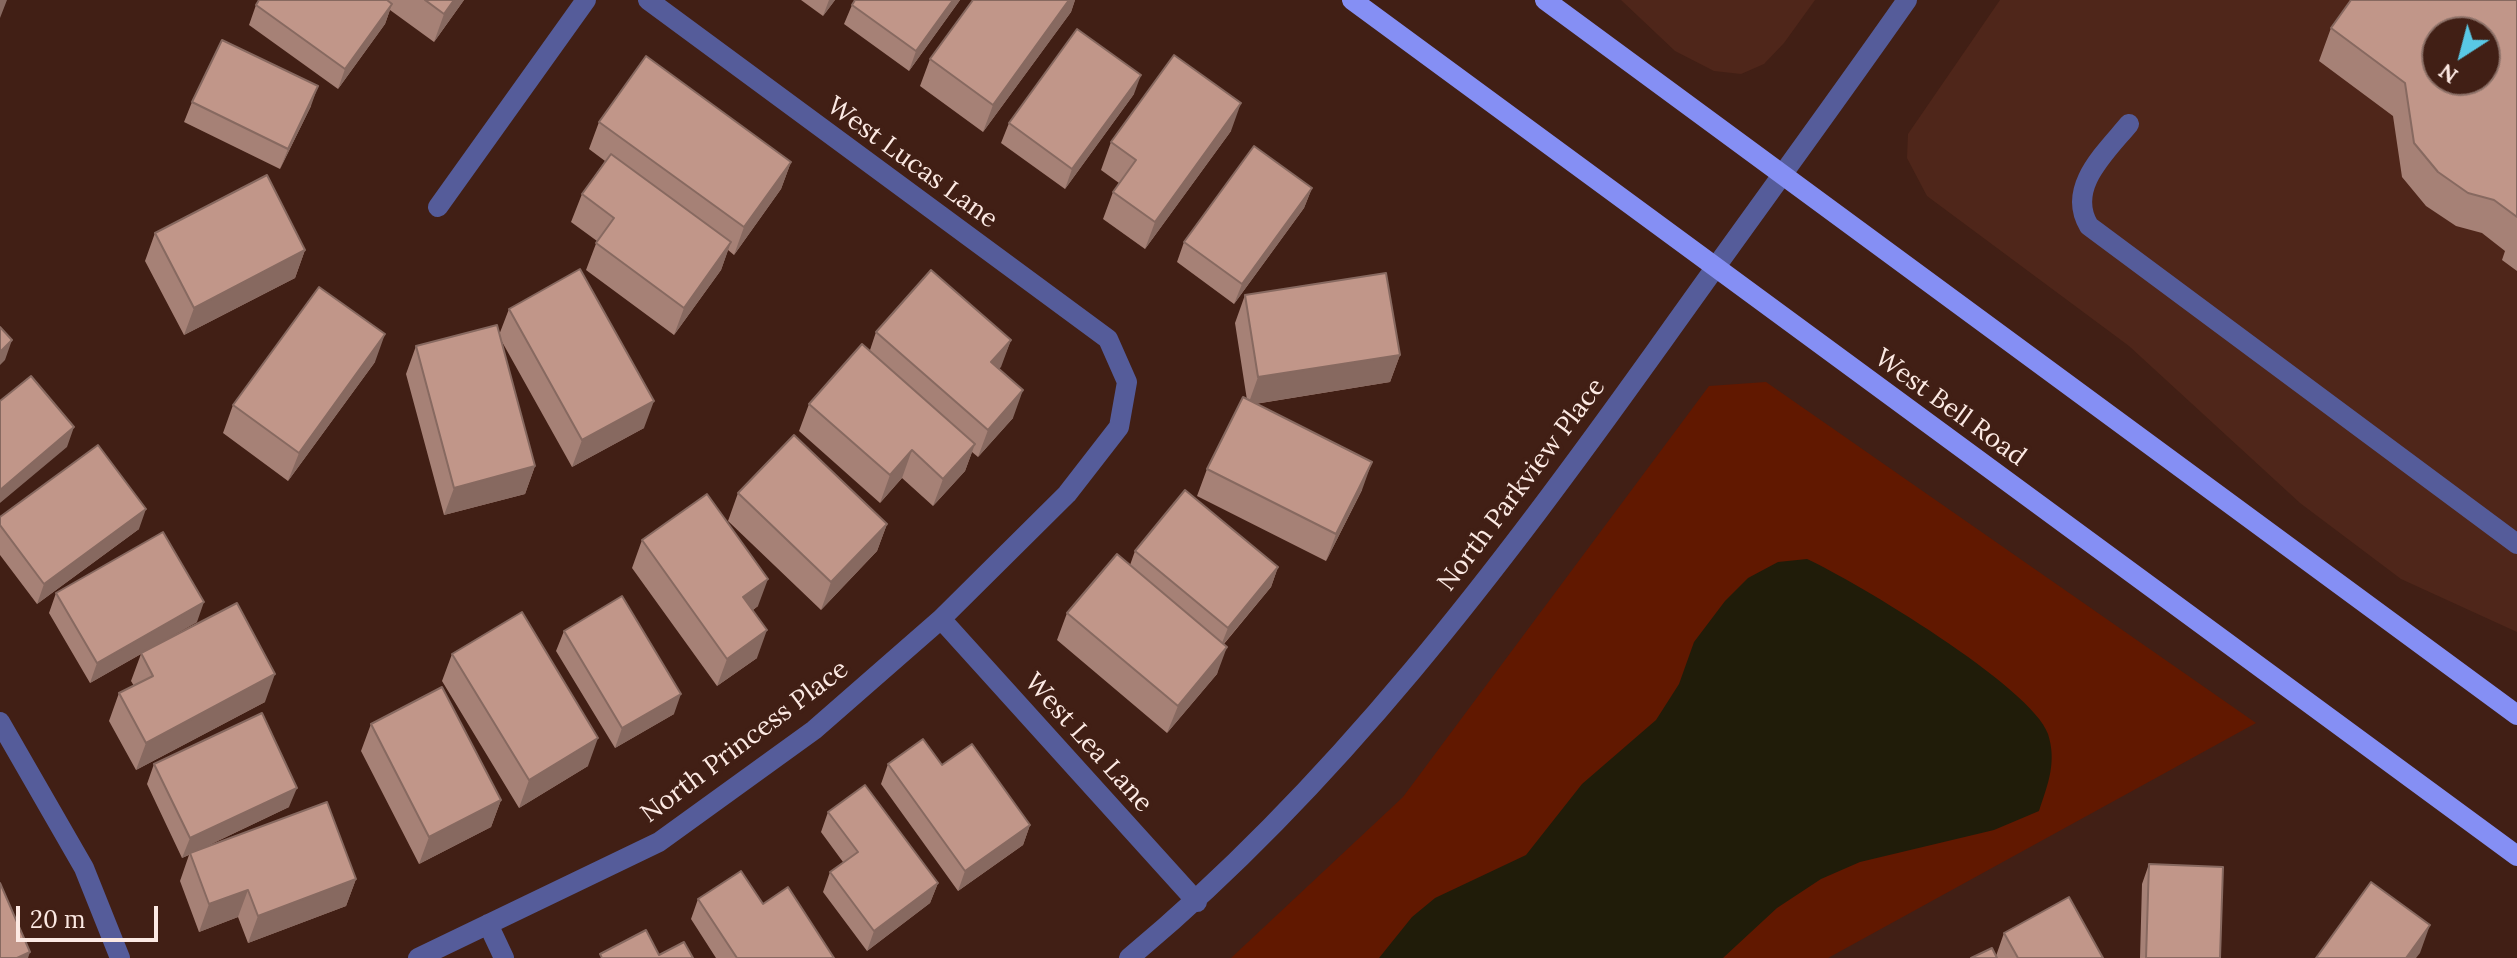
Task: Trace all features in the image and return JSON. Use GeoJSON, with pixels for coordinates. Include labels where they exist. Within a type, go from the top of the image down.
{"type":"FeatureCollection","features":[{"type":"Feature","properties":{"kind":"main road","name":"West Bell Road"},"geometry":{"type":"LineString","coordinates":[[1352,0],[2517,856]]}},
{"type":"Feature","properties":{"kind":"main road"},"geometry":{"type":"LineString","coordinates":[[1545,0],[2517,715]]}},
{"type":"Feature","properties":{"kind":"street"},"geometry":{"type":"LineString","coordinates":[[438,207],[586,0]]}},
{"type":"Feature","properties":{"kind":"street","name":"West Lucas Lane"},"geometry":{"type":"LineString","coordinates":[[648,0],[1108,339],[1127,382]]}},
{"type":"Feature","properties":{"kind":"street","name":"North Parkview Place"},"geometry":{"type":"LineString","coordinates":[[1129,958],[1197,902],[1337,761],[1528,529],[1907,0]]}},
{"type":"Feature","properties":{"kind":"street"},"geometry":{"type":"LineString","coordinates":[[2129,124],[2091,172],[2082,191],[2080,204],[2089,226],[2517,544]]}},
{"type":"Feature","properties":{"kind":"street","name":"North Princess Place"},"geometry":{"type":"LineString","coordinates":[[418,958],[659,842],[814,730],[941,619],[1067,494],[1119,427],[1127,382]]}},
{"type":"Feature","properties":{"kind":"street","name":"West Lea Lane"},"geometry":{"type":"LineString","coordinates":[[941,619],[1197,902]]}},
{"type":"Feature","properties":{"kind":"street"},"geometry":{"type":"LineString","coordinates":[[0,722],[84,868],[120,958]]}},
{"type":"Feature","properties":{"kind":"street"},"geometry":{"type":"LineString","coordinates":[[488,924],[504,958]]}},
{"type":"Feature","properties":{"kind":"shaded area"},"geometry":{"type":"Polygon","coordinates":[[[1621,0],[1815,0],[1784,43],[1764,64],[1741,74],[1714,71],[1675,51],[1621,0]]]}},
{"type":"Feature","properties":{"kind":"shaded area"},"geometry":{"type":"Polygon","coordinates":[[[2000,0],[2517,0],[2517,632],[2401,579],[2300,503],[2129,346],[1927,196],[1907,158],[1908,134],[2000,0]]]}},
{"type":"Feature","properties":{"kind":"shaded area"},"geometry":{"type":"Polygon","coordinates":[[[1766,382],[2256,723],[1828,958],[1231,958],[1403,797],[1709,386],[1766,382]]]}},
{"type":"Feature","properties":{"kind":"shaded area"},"geometry":{"type":"Polygon","coordinates":[[[1807,559],[1863,589],[1940,637],[2010,690],[2035,714],[2048,734],[2052,754],[2039,811],[1994,830],[1860,862],[1821,879],[1777,908],[1723,958],[1379,958],[1412,917],[1435,898],[1526,855],[1582,784],[1656,720],[1679,684],[1694,642],[1725,601],[1748,578],[1778,562],[1807,559]]]}},
{"type":"Feature","properties":{"kind":"building"},"geometry":{"type":"Polygon","coordinates":[[[259,0],[387,0],[392,4],[345,69],[256,5],[259,0]]]}},
{"type":"Feature","properties":{"kind":"building"},"geometry":{"type":"Polygon","coordinates":[[[425,0],[454,0],[444,14],[425,0]]]}},
{"type":"Feature","properties":{"kind":"building"},"geometry":{"type":"Polygon","coordinates":[[[855,0],[953,0],[916,51],[852,5],[855,0]]]}},
{"type":"Feature","properties":{"kind":"building"},"geometry":{"type":"Polygon","coordinates":[[[973,0],[1069,0],[993,105],[930,59],[973,0]]]}},
{"type":"Feature","properties":{"kind":"building"},"geometry":{"type":"Polygon","coordinates":[[[2351,0],[2517,0],[2517,217],[2494,200],[2468,193],[2438,172],[2414,143],[2405,83],[2331,28],[2351,0]]]}},
{"type":"Feature","properties":{"kind":"building"},"geometry":{"type":"Polygon","coordinates":[[[1077,29],[1141,75],[1072,169],[1009,123],[1077,29]]]}},
{"type":"Feature","properties":{"kind":"building"},"geometry":{"type":"Polygon","coordinates":[[[222,40],[318,86],[288,149],[192,102],[222,40]]]}},
{"type":"Feature","properties":{"kind":"building"},"geometry":{"type":"Polygon","coordinates":[[[1174,55],[1241,103],[1155,222],[1113,192],[1136,160],[1111,142],[1174,55]]]}},
{"type":"Feature","properties":{"kind":"building"},"geometry":{"type":"Polygon","coordinates":[[[646,56],[791,162],[744,227],[599,122],[646,56]]]}},
{"type":"Feature","properties":{"kind":"building"},"geometry":{"type":"Polygon","coordinates":[[[1254,146],[1312,188],[1242,284],[1184,242],[1254,146]]]}},
{"type":"Feature","properties":{"kind":"building"},"geometry":{"type":"Polygon","coordinates":[[[611,154],[731,242],[684,308],[596,243],[614,218],[582,194],[611,154]]]}},
{"type":"Feature","properties":{"kind":"building"},"geometry":{"type":"Polygon","coordinates":[[[267,175],[305,250],[194,308],[155,233],[267,175]]]}},
{"type":"Feature","properties":{"kind":"building"},"geometry":{"type":"Polygon","coordinates":[[[580,269],[654,401],[582,440],[509,309],[580,269]]]}},
{"type":"Feature","properties":{"kind":"building"},"geometry":{"type":"Polygon","coordinates":[[[931,270],[1011,340],[991,362],[1023,390],[988,430],[876,332],[931,270]]]}},
{"type":"Feature","properties":{"kind":"building"},"geometry":{"type":"Polygon","coordinates":[[[1386,273],[1400,355],[1258,377],[1245,295],[1386,273]]]}},
{"type":"Feature","properties":{"kind":"building"},"geometry":{"type":"Polygon","coordinates":[[[319,287],[385,334],[299,453],[233,405],[319,287]]]}},
{"type":"Feature","properties":{"kind":"building"},"geometry":{"type":"Polygon","coordinates":[[[497,325],[535,466],[454,488],[416,346],[497,325]]]}},
{"type":"Feature","properties":{"kind":"building"},"geometry":{"type":"Polygon","coordinates":[[[0,327],[12,340],[0,352],[0,327]]]}},
{"type":"Feature","properties":{"kind":"building"},"geometry":{"type":"Polygon","coordinates":[[[862,344],[975,444],[943,479],[912,450],[890,475],[809,404],[862,344]]]}},
{"type":"Feature","properties":{"kind":"building"},"geometry":{"type":"Polygon","coordinates":[[[31,376],[74,427],[0,490],[0,401],[31,376]]]}},
{"type":"Feature","properties":{"kind":"building"},"geometry":{"type":"Polygon","coordinates":[[[1243,397],[1372,462],[1336,534],[1207,469],[1243,397]]]}},
{"type":"Feature","properties":{"kind":"building"},"geometry":{"type":"Polygon","coordinates":[[[794,435],[887,524],[831,582],[738,493],[794,435]]]}},
{"type":"Feature","properties":{"kind":"building"},"geometry":{"type":"Polygon","coordinates":[[[98,445],[146,509],[44,584],[0,525],[0,517],[98,445]]]}},
{"type":"Feature","properties":{"kind":"building"},"geometry":{"type":"Polygon","coordinates":[[[1185,490],[1278,567],[1228,628],[1135,551],[1185,490]]]}},
{"type":"Feature","properties":{"kind":"building"},"geometry":{"type":"Polygon","coordinates":[[[707,494],[768,579],[743,597],[767,630],[727,659],[642,540],[707,494]]]}},
{"type":"Feature","properties":{"kind":"building"},"geometry":{"type":"Polygon","coordinates":[[[163,532],[204,602],[97,663],[56,593],[163,532]]]}},
{"type":"Feature","properties":{"kind":"building"},"geometry":{"type":"Polygon","coordinates":[[[1117,554],[1227,647],[1178,706],[1067,613],[1117,554]]]}},
{"type":"Feature","properties":{"kind":"building"},"geometry":{"type":"Polygon","coordinates":[[[622,596],[681,694],[622,728],[564,631],[622,596]]]}},
{"type":"Feature","properties":{"kind":"building"},"geometry":{"type":"Polygon","coordinates":[[[237,603],[275,674],[146,743],[119,693],[153,676],[141,653],[237,603]]]}},
{"type":"Feature","properties":{"kind":"building"},"geometry":{"type":"Polygon","coordinates":[[[522,612],[598,738],[529,780],[452,654],[522,612]]]}},
{"type":"Feature","properties":{"kind":"building"},"geometry":{"type":"Polygon","coordinates":[[[442,687],[501,800],[429,837],[371,724],[442,687]]]}},
{"type":"Feature","properties":{"kind":"building"},"geometry":{"type":"Polygon","coordinates":[[[262,713],[297,788],[190,838],[154,764],[262,713]]]}},
{"type":"Feature","properties":{"kind":"building"},"geometry":{"type":"Polygon","coordinates":[[[923,739],[942,765],[972,744],[1030,825],[965,871],[888,764],[923,739]]]}},
{"type":"Feature","properties":{"kind":"building"},"geometry":{"type":"Polygon","coordinates":[[[865,785],[938,883],[874,931],[830,872],[858,852],[828,812],[865,785]]]}},
{"type":"Feature","properties":{"kind":"building"},"geometry":{"type":"Polygon","coordinates":[[[327,802],[356,879],[258,916],[248,890],[209,904],[190,853],[327,802]]]}},
{"type":"Feature","properties":{"kind":"building"},"geometry":{"type":"Polygon","coordinates":[[[2149,864],[2223,867],[2220,958],[2146,958],[2149,864]]]}},
{"type":"Feature","properties":{"kind":"building"},"geometry":{"type":"Polygon","coordinates":[[[741,871],[763,904],[788,887],[834,958],[737,958],[698,899],[741,871]]]}},
{"type":"Feature","properties":{"kind":"building"},"geometry":{"type":"Polygon","coordinates":[[[2371,882],[2430,925],[2406,958],[2316,958],[2371,882]]]}},
{"type":"Feature","properties":{"kind":"building"},"geometry":{"type":"Polygon","coordinates":[[[0,883],[30,952],[17,958],[0,958],[0,883]]]}},
{"type":"Feature","properties":{"kind":"building"},"geometry":{"type":"Polygon","coordinates":[[[2069,897],[2103,958],[2018,958],[2004,933],[2069,897]]]}},
{"type":"Feature","properties":{"kind":"building"},"geometry":{"type":"Polygon","coordinates":[[[646,930],[659,955],[684,942],[693,958],[602,958],[600,954],[646,930]]]}},
{"type":"Feature","properties":{"kind":"building"},"geometry":{"type":"Polygon","coordinates":[[[1992,948],[1997,958],[1971,958],[1992,948]]]}}]}
